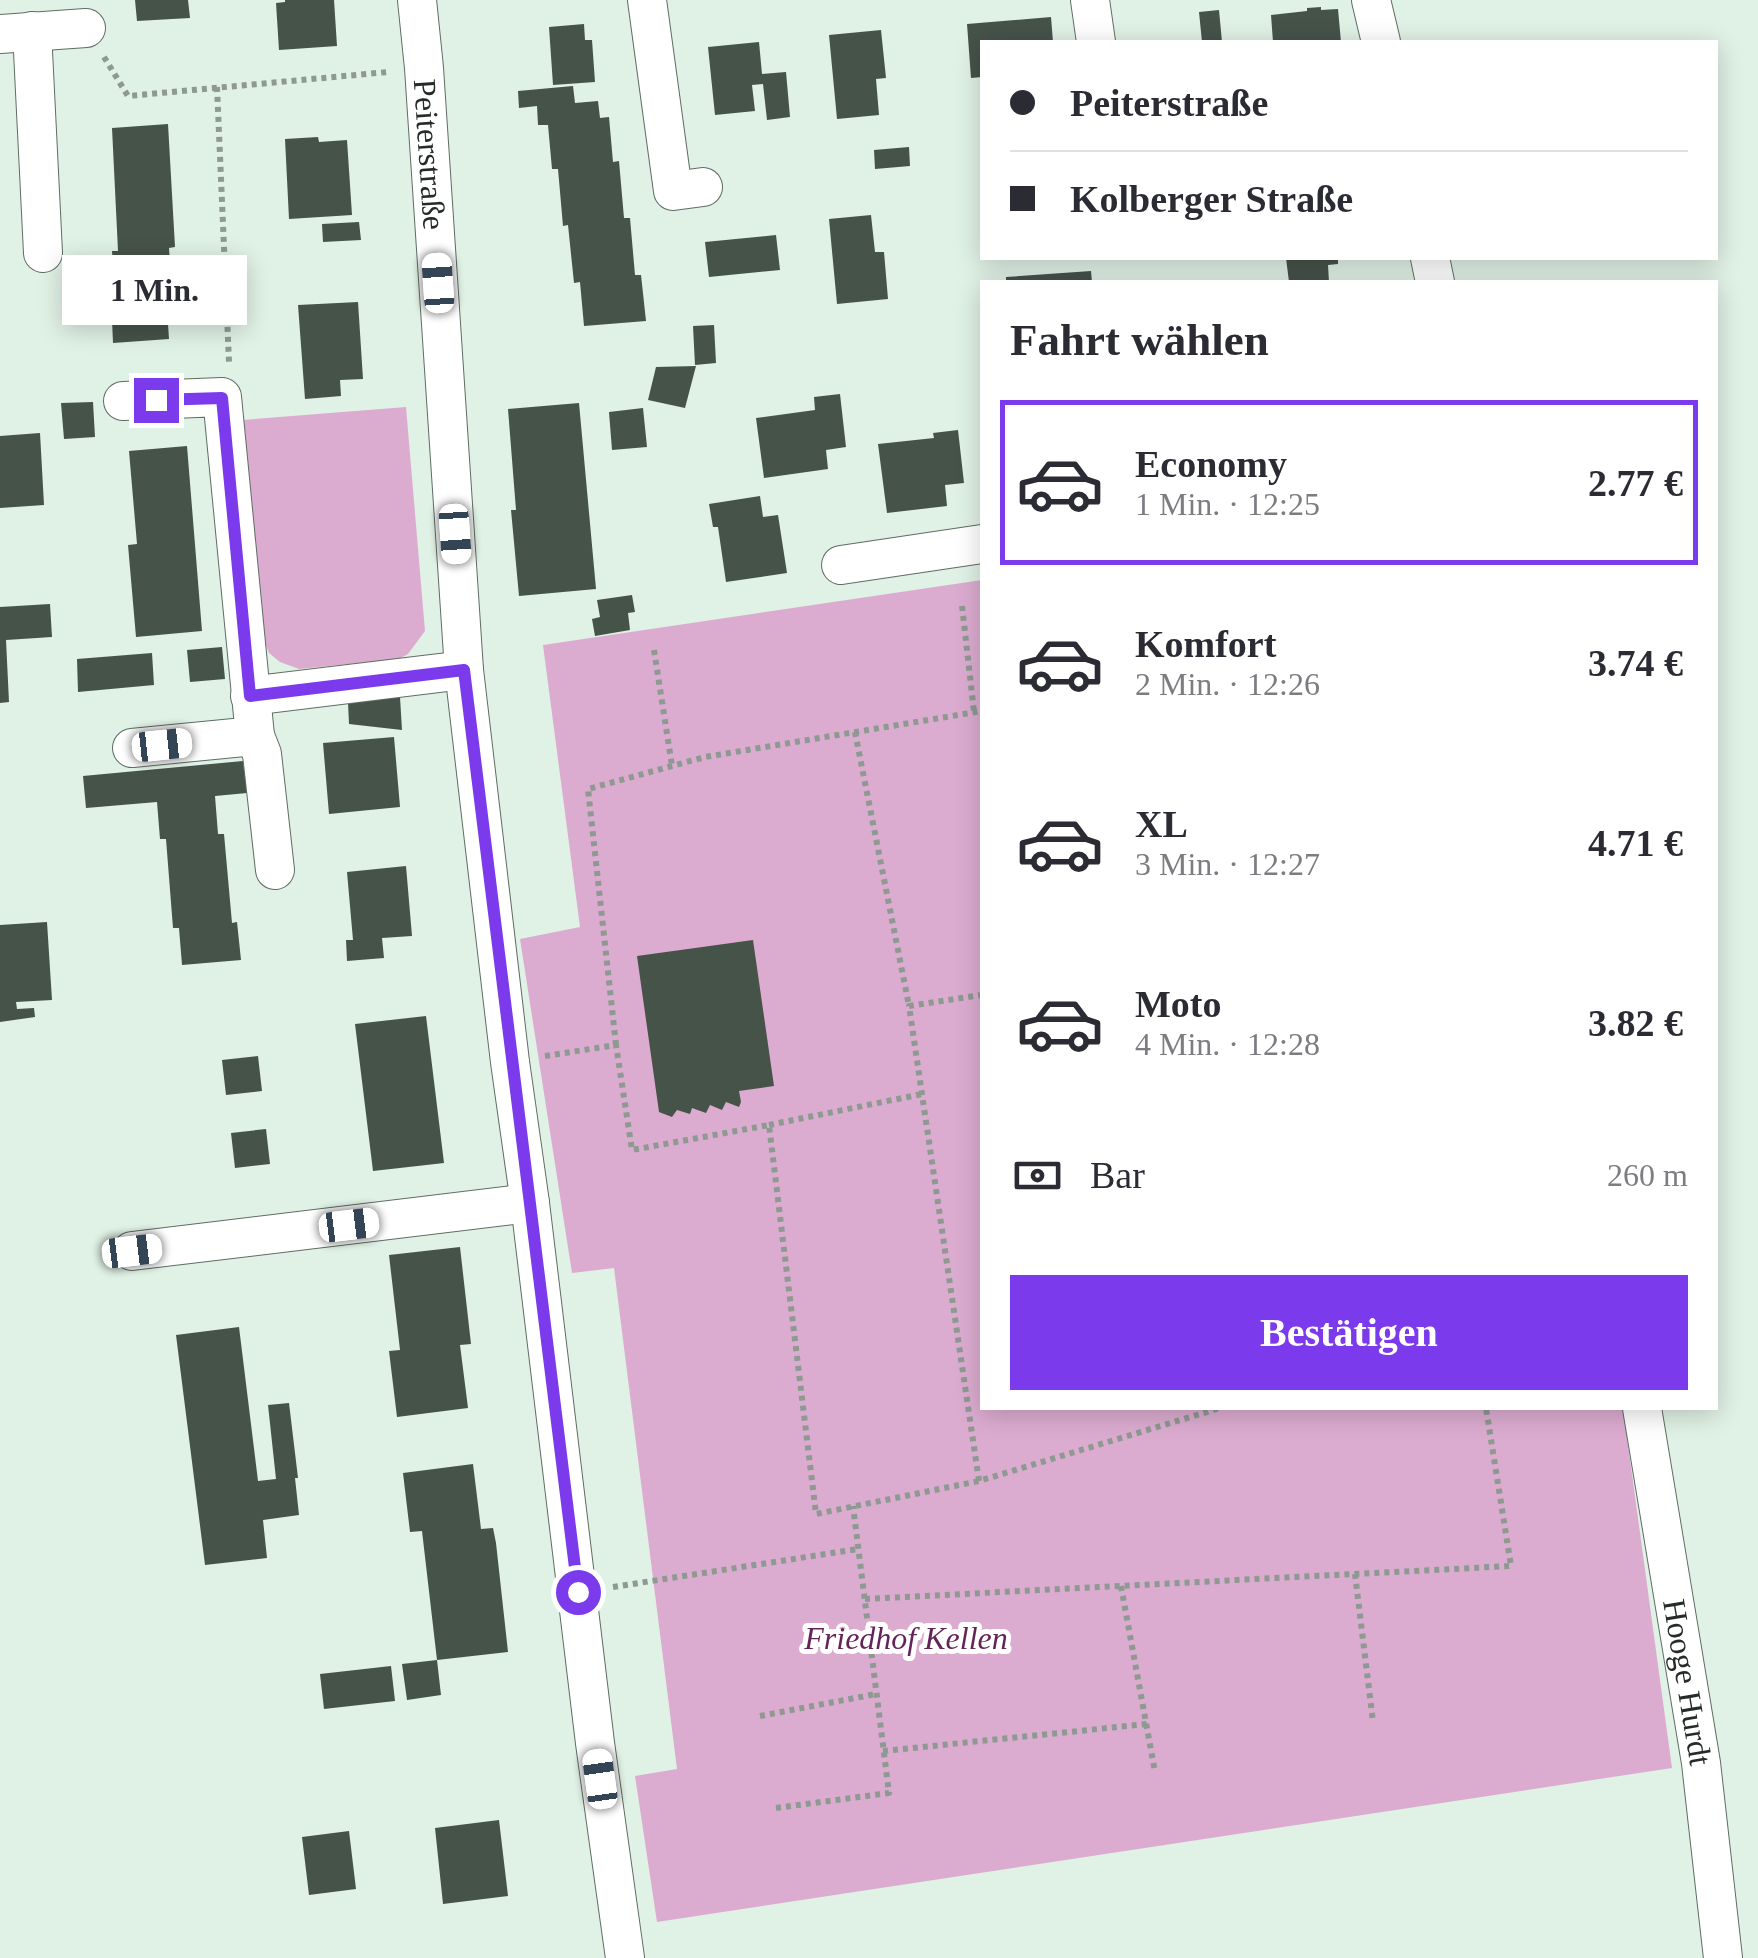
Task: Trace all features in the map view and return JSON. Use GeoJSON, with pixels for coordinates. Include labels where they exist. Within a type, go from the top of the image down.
{"type":"FeatureCollection","features":[{"type":"Feature","properties":{"kind":"street","name":"Peiterstraße"},"geometry":{"type":"LineString","coordinates":[[417,0],[464,670],[595,1743],[626,1958]]}},
{"type":"Feature","properties":{"kind":"street"},"geometry":{"type":"LineString","coordinates":[[646,0],[673,191],[703,187]]}},
{"type":"Feature","properties":{"kind":"street"},"geometry":{"type":"LineString","coordinates":[[1090,0],[1096,40]]}},
{"type":"Feature","properties":{"kind":"street"},"geometry":{"type":"LineString","coordinates":[[1372,0],[1381,40]]}},
{"type":"Feature","properties":{"kind":"street"},"geometry":{"type":"LineString","coordinates":[[44,253],[16,32],[86,28]]}},
{"type":"Feature","properties":{"kind":"street"},"geometry":{"type":"LineString","coordinates":[[123,401],[222,398],[254,736],[262,754],[275,870]]}},
{"type":"Feature","properties":{"kind":"street"},"geometry":{"type":"LineString","coordinates":[[841,565],[980,544]]}},
{"type":"Feature","properties":{"kind":"street"},"geometry":{"type":"LineString","coordinates":[[250,696],[464,670]]}},
{"type":"Feature","properties":{"kind":"street"},"geometry":{"type":"LineString","coordinates":[[132,748],[254,736]]}},
{"type":"Feature","properties":{"kind":"street"},"geometry":{"type":"LineString","coordinates":[[132,1251],[530,1203]]}},
{"type":"Feature","properties":{"kind":"street","name":"Hooge Hurdt"},"geometry":{"type":"LineString","coordinates":[[1642,1410],[1701,1763],[1723,1958]]}},
{"type":"Feature","properties":{"kind":"path"},"geometry":{"type":"LineString","coordinates":[[86,28],[128,96],[424,68]]}},
{"type":"Feature","properties":{"kind":"path"},"geometry":{"type":"LineString","coordinates":[[217,87],[230,372],[222,398]]}},
{"type":"Feature","properties":{"kind":"path"},"geometry":{"type":"LineString","coordinates":[[922,1094],[632,1150],[616,1045],[588,788],[705,757],[978,711],[962,606]]}},
{"type":"Feature","properties":{"kind":"path"},"geometry":{"type":"LineString","coordinates":[[654,650],[672,766]]}},
{"type":"Feature","properties":{"kind":"path"},"geometry":{"type":"LineString","coordinates":[[856,732],[908,1006],[979,1481]]}},
{"type":"Feature","properties":{"kind":"path"},"geometry":{"type":"LineString","coordinates":[[908,1006],[980,995]]}},
{"type":"Feature","properties":{"kind":"path"},"geometry":{"type":"LineString","coordinates":[[510,1062],[616,1045]]}},
{"type":"Feature","properties":{"kind":"path"},"geometry":{"type":"LineString","coordinates":[[770,1125],[816,1514],[979,1481],[1193,1411]]}},
{"type":"Feature","properties":{"kind":"path"},"geometry":{"type":"LineString","coordinates":[[865,1599],[1511,1566],[1486,1410]]}},
{"type":"Feature","properties":{"kind":"path"},"geometry":{"type":"LineString","coordinates":[[776,1808],[888,1792],[853,1506]]}},
{"type":"Feature","properties":{"kind":"path"},"geometry":{"type":"LineString","coordinates":[[578,1592],[858,1549]]}},
{"type":"Feature","properties":{"kind":"path"},"geometry":{"type":"LineString","coordinates":[[1355,1574],[1373,1722]]}},
{"type":"Feature","properties":{"kind":"path"},"geometry":{"type":"LineString","coordinates":[[1121,1586],[1155,1772]]}},
{"type":"Feature","properties":{"kind":"path"},"geometry":{"type":"LineString","coordinates":[[760,1716],[876,1694]]}},
{"type":"Feature","properties":{"kind":"path"},"geometry":{"type":"LineString","coordinates":[[883,1751],[1146,1724]]}},
{"type":"Feature","properties":{"kind":"green space"},"geometry":{"type":"Polygon","coordinates":[[[406,407],[425,631],[408,654],[399,659],[299,669],[280,662],[269,653],[263,638],[243,420],[406,407]]]}},
{"type":"Feature","properties":{"kind":"green space","name":"Friedhof Kellen"},"geometry":{"type":"Polygon","coordinates":[[[980,580],[980,1410],[1623,1410],[1672,1768],[657,1922],[635,1776],[677,1769],[614,1268],[572,1273],[520,939],[580,927],[543,645],[980,580]]]}},
{"type":"Feature","properties":{"kind":"building"},"geometry":{"type":"Polygon","coordinates":[[[135,0],[188,0],[190,18],[137,21],[135,0]]]}},
{"type":"Feature","properties":{"kind":"building"},"geometry":{"type":"Polygon","coordinates":[[[334,0],[337,46],[279,50],[276,3],[334,0]]]}},
{"type":"Feature","properties":{"kind":"building"},"geometry":{"type":"Polygon","coordinates":[[[1307,8],[1338,9],[1341,40],[1273,40],[1271,15],[1307,8]]]}},
{"type":"Feature","properties":{"kind":"building"},"geometry":{"type":"Polygon","coordinates":[[[1219,10],[1222,40],[1202,40],[1199,12],[1219,10]]]}},
{"type":"Feature","properties":{"kind":"building"},"geometry":{"type":"Polygon","coordinates":[[[1051,17],[1053,40],[980,40],[980,77],[971,78],[967,24],[1051,17]]]}},
{"type":"Feature","properties":{"kind":"building"},"geometry":{"type":"Polygon","coordinates":[[[584,24],[585,40],[592,40],[595,82],[553,85],[549,27],[584,24]]]}},
{"type":"Feature","properties":{"kind":"building"},"geometry":{"type":"Polygon","coordinates":[[[881,30],[886,78],[876,79],[879,115],[837,119],[829,35],[881,30]]]}},
{"type":"Feature","properties":{"kind":"building"},"geometry":{"type":"Polygon","coordinates":[[[759,42],[762,74],[786,72],[790,117],[767,120],[763,84],[752,85],[755,111],[715,115],[708,47],[759,42]]]}},
{"type":"Feature","properties":{"kind":"building"},"geometry":{"type":"Polygon","coordinates":[[[573,86],[575,103],[598,101],[600,118],[609,117],[613,162],[619,161],[624,218],[630,218],[635,275],[641,275],[646,321],[584,326],[580,282],[574,283],[568,225],[563,226],[558,169],[552,169],[548,125],[538,125],[537,106],[519,108],[518,91],[573,86]]]}},
{"type":"Feature","properties":{"kind":"building"},"geometry":{"type":"Polygon","coordinates":[[[168,124],[175,247],[169,248],[172,293],[166,293],[169,339],[113,343],[112,251],[118,251],[112,128],[168,124]]]}},
{"type":"Feature","properties":{"kind":"building"},"geometry":{"type":"Polygon","coordinates":[[[318,137],[319,142],[347,140],[352,215],[289,219],[285,139],[318,137]]]}},
{"type":"Feature","properties":{"kind":"building"},"geometry":{"type":"Polygon","coordinates":[[[909,147],[910,166],[875,169],[874,150],[909,147]]]}},
{"type":"Feature","properties":{"kind":"building"},"geometry":{"type":"Polygon","coordinates":[[[871,215],[875,252],[884,252],[888,299],[837,304],[829,219],[871,215]]]}},
{"type":"Feature","properties":{"kind":"building"},"geometry":{"type":"Polygon","coordinates":[[[359,222],[361,240],[323,242],[322,224],[359,222]]]}},
{"type":"Feature","properties":{"kind":"building"},"geometry":{"type":"Polygon","coordinates":[[[776,235],[780,270],[709,277],[705,242],[776,235]]]}},
{"type":"Feature","properties":{"kind":"building"},"geometry":{"type":"Polygon","coordinates":[[[1286,260],[1338,260],[1338,264],[1328,265],[1329,280],[1289,280],[1286,260]]]}},
{"type":"Feature","properties":{"kind":"building"},"geometry":{"type":"Polygon","coordinates":[[[1091,271],[1092,280],[1006,280],[1091,271]]]}},
{"type":"Feature","properties":{"kind":"building"},"geometry":{"type":"Polygon","coordinates":[[[358,302],[363,379],[340,380],[341,396],[305,399],[298,305],[358,302]]]}},
{"type":"Feature","properties":{"kind":"building"},"geometry":{"type":"Polygon","coordinates":[[[714,325],[716,363],[695,365],[693,326],[714,325]]]}},
{"type":"Feature","properties":{"kind":"building"},"geometry":{"type":"Polygon","coordinates":[[[696,366],[685,408],[648,400],[656,367],[696,366]]]}},
{"type":"Feature","properties":{"kind":"building"},"geometry":{"type":"Polygon","coordinates":[[[840,394],[846,447],[826,450],[828,469],[764,478],[756,418],[815,410],[814,397],[840,394]]]}},
{"type":"Feature","properties":{"kind":"building"},"geometry":{"type":"Polygon","coordinates":[[[93,402],[95,437],[64,439],[61,403],[93,402]]]}},
{"type":"Feature","properties":{"kind":"building"},"geometry":{"type":"Polygon","coordinates":[[[579,403],[596,589],[519,596],[508,409],[579,403]]]}},
{"type":"Feature","properties":{"kind":"building"},"geometry":{"type":"Polygon","coordinates":[[[643,408],[647,447],[612,450],[609,412],[643,408]]]}},
{"type":"Feature","properties":{"kind":"building"},"geometry":{"type":"Polygon","coordinates":[[[958,430],[964,483],[945,485],[947,506],[887,513],[878,444],[934,438],[933,433],[958,430]]]}},
{"type":"Feature","properties":{"kind":"building"},"geometry":{"type":"Polygon","coordinates":[[[40,433],[44,505],[0,508],[0,436],[40,433]]]}},
{"type":"Feature","properties":{"kind":"building"},"geometry":{"type":"Polygon","coordinates":[[[187,446],[202,631],[136,637],[128,545],[137,544],[129,451],[187,446]]]}},
{"type":"Feature","properties":{"kind":"building"},"geometry":{"type":"Polygon","coordinates":[[[760,496],[763,517],[778,515],[787,573],[726,582],[718,527],[713,527],[709,504],[760,496]]]}},
{"type":"Feature","properties":{"kind":"building"},"geometry":{"type":"Polygon","coordinates":[[[632,595],[635,612],[628,613],[630,630],[595,636],[592,619],[600,617],[597,600],[632,595]]]}},
{"type":"Feature","properties":{"kind":"building"},"geometry":{"type":"Polygon","coordinates":[[[50,604],[52,637],[6,640],[9,702],[0,703],[0,607],[50,604]]]}},
{"type":"Feature","properties":{"kind":"building"},"geometry":{"type":"Polygon","coordinates":[[[222,647],[225,679],[190,682],[187,650],[222,647]]]}},
{"type":"Feature","properties":{"kind":"building"},"geometry":{"type":"Polygon","coordinates":[[[152,653],[154,685],[78,692],[77,659],[152,653]]]}},
{"type":"Feature","properties":{"kind":"building"},"geometry":{"type":"Polygon","coordinates":[[[400,697],[402,730],[349,724],[348,702],[400,697]]]}},
{"type":"Feature","properties":{"kind":"building"},"geometry":{"type":"Polygon","coordinates":[[[394,737],[400,807],[329,814],[323,743],[394,737]]]}},
{"type":"Feature","properties":{"kind":"building"},"geometry":{"type":"Polygon","coordinates":[[[243,761],[247,793],[215,796],[218,834],[224,834],[232,923],[237,922],[241,960],[182,965],[179,928],[173,928],[166,839],[160,839],[157,802],[86,808],[83,776],[243,761]]]}},
{"type":"Feature","properties":{"kind":"building"},"geometry":{"type":"Polygon","coordinates":[[[406,866],[412,936],[382,938],[384,958],[347,961],[346,940],[353,940],[347,872],[406,866]]]}},
{"type":"Feature","properties":{"kind":"building"},"geometry":{"type":"Polygon","coordinates":[[[47,922],[52,1000],[16,1002],[17,1009],[34,1008],[35,1017],[0,1022],[0,925],[47,922]]]}},
{"type":"Feature","properties":{"kind":"building"},"geometry":{"type":"Polygon","coordinates":[[[753,940],[774,1086],[739,1091],[739,1107],[726,1102],[722,1110],[710,1105],[706,1113],[692,1108],[690,1114],[677,1110],[672,1117],[659,1112],[637,956],[753,940]]]}},
{"type":"Feature","properties":{"kind":"building"},"geometry":{"type":"Polygon","coordinates":[[[426,1016],[444,1163],[373,1171],[355,1024],[426,1016]]]}},
{"type":"Feature","properties":{"kind":"building"},"geometry":{"type":"Polygon","coordinates":[[[258,1056],[262,1091],[226,1095],[222,1060],[258,1056]]]}},
{"type":"Feature","properties":{"kind":"building"},"geometry":{"type":"Polygon","coordinates":[[[266,1129],[270,1164],[235,1168],[231,1133],[266,1129]]]}},
{"type":"Feature","properties":{"kind":"building"},"geometry":{"type":"Polygon","coordinates":[[[460,1247],[471,1344],[460,1345],[468,1408],[397,1417],[389,1351],[400,1350],[389,1255],[460,1247]]]}},
{"type":"Feature","properties":{"kind":"building"},"geometry":{"type":"Polygon","coordinates":[[[239,1327],[258,1481],[276,1479],[268,1405],[289,1403],[299,1515],[263,1520],[267,1558],[205,1565],[176,1335],[239,1327]]]}},
{"type":"Feature","properties":{"kind":"building"},"geometry":{"type":"Polygon","coordinates":[[[473,1464],[481,1529],[493,1528],[496,1543],[508,1652],[437,1660],[422,1531],[410,1532],[403,1473],[473,1464]]]}},
{"type":"Feature","properties":{"kind":"building"},"geometry":{"type":"Polygon","coordinates":[[[437,1660],[441,1695],[407,1700],[402,1664],[437,1660]]]}},
{"type":"Feature","properties":{"kind":"building"},"geometry":{"type":"Polygon","coordinates":[[[391,1666],[395,1701],[324,1709],[320,1674],[391,1666]]]}},
{"type":"Feature","properties":{"kind":"building"},"geometry":{"type":"Polygon","coordinates":[[[499,1820],[508,1896],[443,1904],[435,1828],[499,1820]]]}},
{"type":"Feature","properties":{"kind":"building"},"geometry":{"type":"Polygon","coordinates":[[[349,1831],[356,1889],[309,1895],[302,1837],[349,1831]]]}},
{"type":"Feature","properties":{"kind":"route"},"geometry":{"type":"LineString","coordinates":[[156,400],[222,398],[250,696],[464,670],[578,1592]]}}]}
